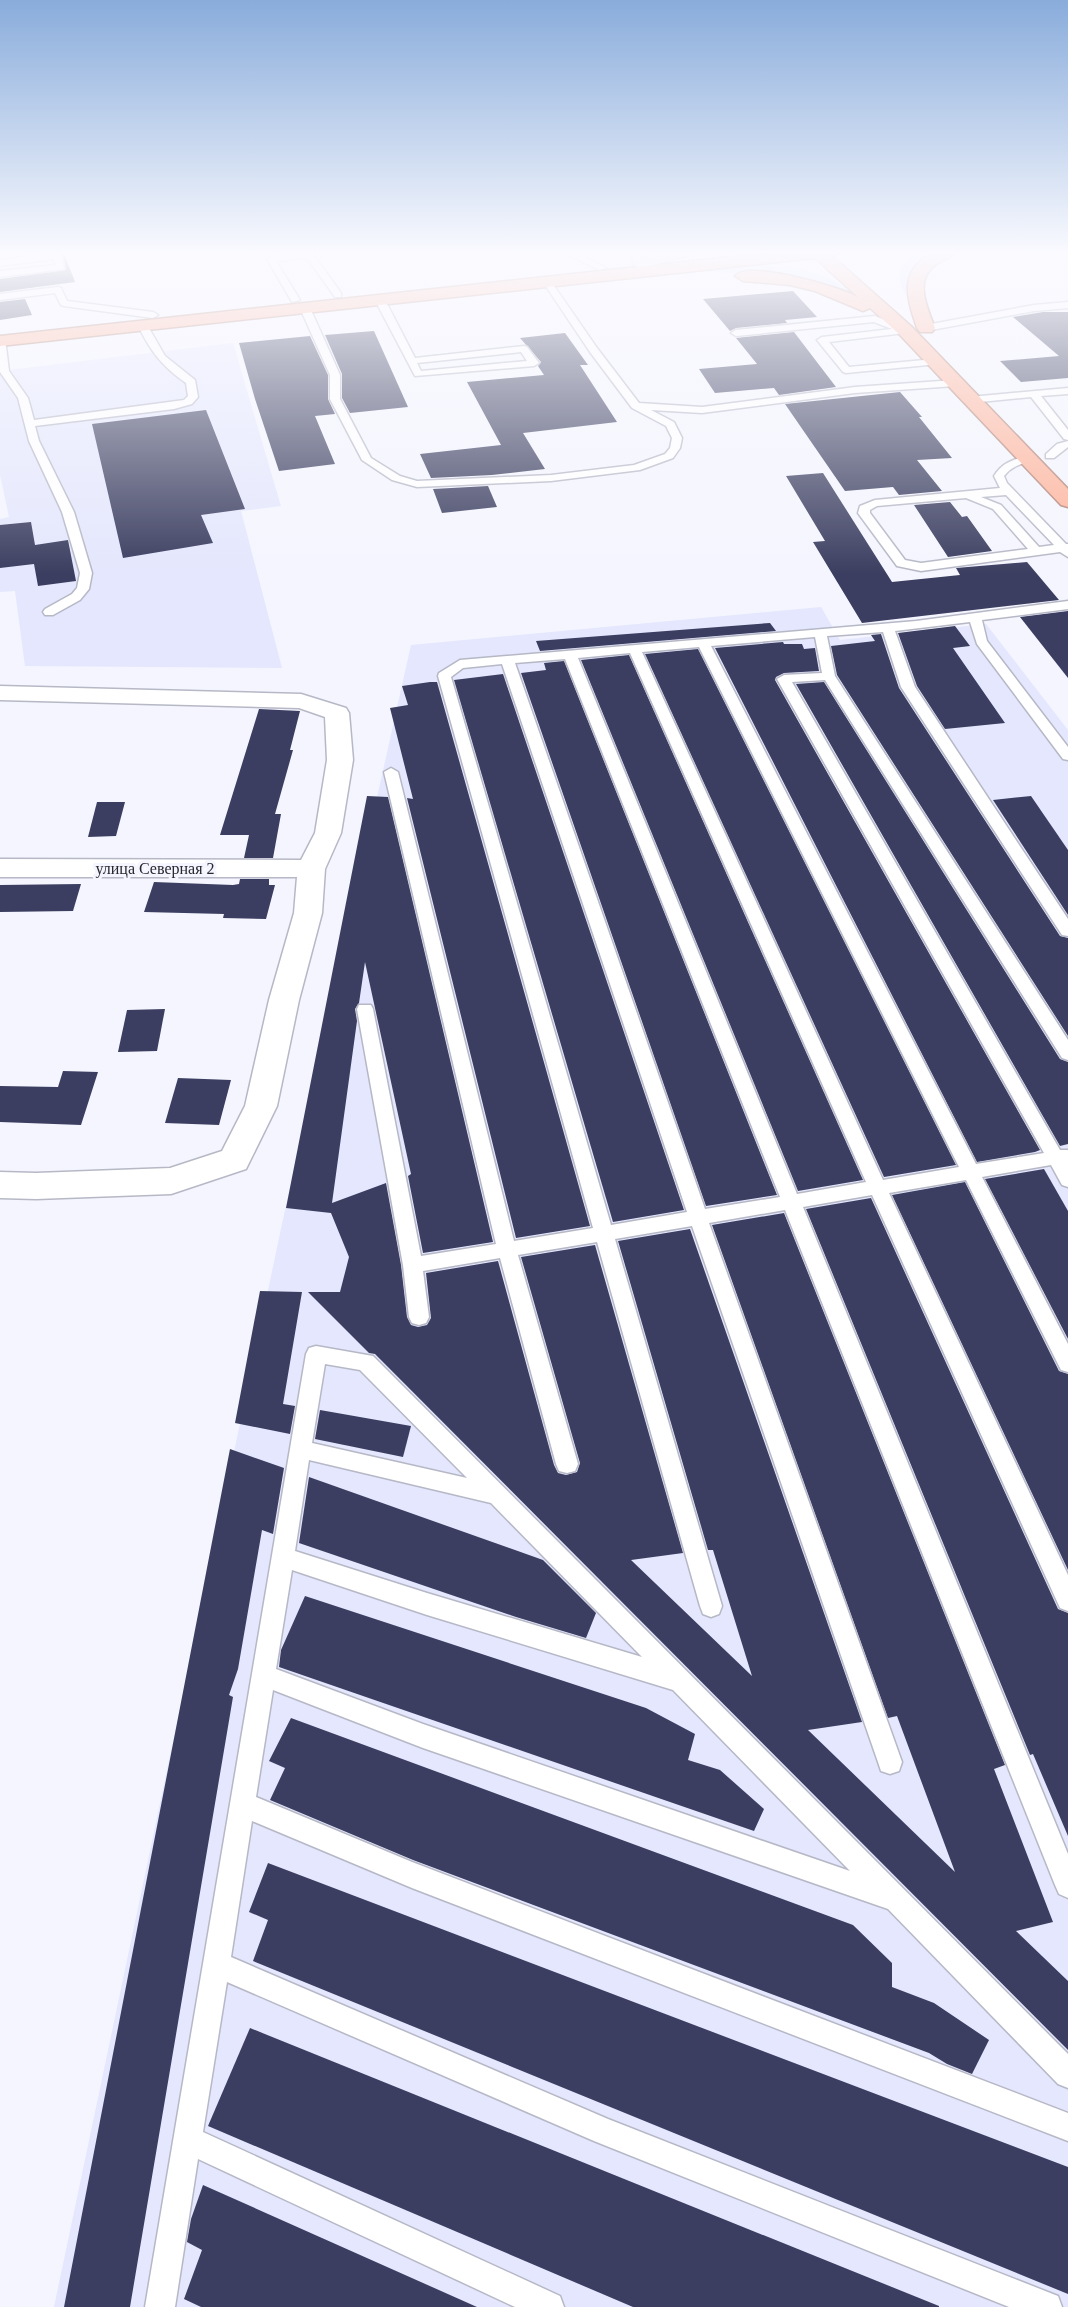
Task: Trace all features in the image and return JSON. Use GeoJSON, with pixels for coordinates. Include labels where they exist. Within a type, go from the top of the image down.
{"type":"FeatureCollection","features":[{"type":"Feature","properties":{"kind":"highway"},"geometry":{"type":"LineString","coordinates":[[932,359],[1068,501]]}},
{"type":"Feature","properties":{"kind":"highway"},"geometry":{"type":"LineString","coordinates":[[956,359],[1068,474]]}},
{"type":"Feature","properties":{"kind":"street"},"geometry":{"type":"LineString","coordinates":[[0,693],[301,701],[337,712],[340,760],[328,832],[311,869],[308,913],[284,1000],[261,1106],[234,1160],[171,1180],[36,1186],[0,1185]]}},
{"type":"Feature","properties":{"kind":"street","name":"улица Северная 2"},"geometry":{"type":"LineString","coordinates":[[0,868],[311,869]]}},
{"type":"Feature","properties":{"kind":"lane"},"geometry":{"type":"LineString","coordinates":[[2,359],[4,371],[23,398],[34,441],[68,512],[86,573],[83,589],[76,597],[49,612]]}},
{"type":"Feature","properties":{"kind":"lane"},"geometry":{"type":"LineString","coordinates":[[30,424],[174,406],[188,402],[193,397],[191,382],[164,364],[160,359]]}},
{"type":"Feature","properties":{"kind":"lane"},"geometry":{"type":"LineString","coordinates":[[327,359],[335,375],[335,399],[367,460],[396,478],[417,484],[551,478],[636,468],[669,456],[675,448],[677,438],[670,424],[636,406],[600,359]]}},
{"type":"Feature","properties":{"kind":"lane"},"geometry":{"type":"LineString","coordinates":[[434,359],[412,361],[418,374],[534,363],[531,359]]}},
{"type":"Feature","properties":{"kind":"lane"},"geometry":{"type":"LineString","coordinates":[[837,359],[846,370],[935,362]]}},
{"type":"Feature","properties":{"kind":"lane"},"geometry":{"type":"LineString","coordinates":[[636,406],[702,410],[855,390],[955,383]]}},
{"type":"Feature","properties":{"kind":"lane"},"geometry":{"type":"LineString","coordinates":[[970,400],[1068,391]]}},
{"type":"Feature","properties":{"kind":"lane"},"geometry":{"type":"LineString","coordinates":[[1034,394],[1068,437]]}},
{"type":"Feature","properties":{"kind":"lane"},"geometry":{"type":"LineString","coordinates":[[1050,456],[1068,444]]}},
{"type":"Feature","properties":{"kind":"lane"},"geometry":{"type":"LineString","coordinates":[[1026,459],[1008,465],[999,476],[1009,492],[1066,549]]}},
{"type":"Feature","properties":{"kind":"lane"},"geometry":{"type":"LineString","coordinates":[[1009,492],[875,503],[864,508],[864,513],[901,563],[910,566],[921,567],[1066,549]]}},
{"type":"Feature","properties":{"kind":"lane"},"geometry":{"type":"LineString","coordinates":[[963,495],[997,507],[1036,551]]}},
{"type":"Feature","properties":{"kind":"lane"},"geometry":{"type":"LineString","coordinates":[[711,1606],[444,676],[460,664],[888,628],[1068,605]]}},
{"type":"Feature","properties":{"kind":"lane"},"geometry":{"type":"LineString","coordinates":[[975,618],[981,641],[1068,756]]}},
{"type":"Feature","properties":{"kind":"lane"},"geometry":{"type":"LineString","coordinates":[[888,628],[908,687],[1068,931]]}},
{"type":"Feature","properties":{"kind":"lane"},"geometry":{"type":"LineString","coordinates":[[820,633],[829,676],[1068,1054]]}},
{"type":"Feature","properties":{"kind":"lane"},"geometry":{"type":"LineString","coordinates":[[702,643],[1068,1364]]}},
{"type":"Feature","properties":{"kind":"lane"},"geometry":{"type":"LineString","coordinates":[[634,649],[1068,1600]]}},
{"type":"Feature","properties":{"kind":"lane"},"geometry":{"type":"LineString","coordinates":[[570,655],[1068,1885]]}},
{"type":"Feature","properties":{"kind":"lane"},"geometry":{"type":"LineString","coordinates":[[507,660],[698,1217],[890,1762]]}},
{"type":"Feature","properties":{"kind":"lane"},"geometry":{"type":"LineString","coordinates":[[829,676],[784,679],[1062,1156],[1068,1180]]}},
{"type":"Feature","properties":{"kind":"lane"},"geometry":{"type":"LineString","coordinates":[[391,772],[507,1249],[567,1464]]}},
{"type":"Feature","properties":{"kind":"lane"},"geometry":{"type":"LineString","coordinates":[[364,1009],[413,1265],[419,1317]]}},
{"type":"Feature","properties":{"kind":"lane"},"geometry":{"type":"LineString","coordinates":[[413,1265],[1062,1156]]}},
{"type":"Feature","properties":{"kind":"lane"},"geometry":{"type":"LineString","coordinates":[[160,2307],[316,1354],[366,1362],[1068,2074]]}},
{"type":"Feature","properties":{"kind":"lane"},"geometry":{"type":"LineString","coordinates":[[300,1449],[498,1496]]}},
{"type":"Feature","properties":{"kind":"lane"},"geometry":{"type":"LineString","coordinates":[[282,1557],[427,1604],[682,1681]]}},
{"type":"Feature","properties":{"kind":"lane"},"geometry":{"type":"LineString","coordinates":[[263,1675],[423,1736],[897,1900]]}},
{"type":"Feature","properties":{"kind":"lane"},"geometry":{"type":"LineString","coordinates":[[242,1804],[423,1880],[1068,2127]]}},
{"type":"Feature","properties":{"kind":"lane"},"geometry":{"type":"LineString","coordinates":[[216,1964],[604,2131],[1047,2307]]}},
{"type":"Feature","properties":{"kind":"lane"},"geometry":{"type":"LineString","coordinates":[[186,2139],[549,2307]]}},
{"type":"Feature","properties":{"kind":"shaded area"},"geometry":{"type":"Polygon","coordinates":[[[103,359],[238,359],[281,506],[241,511],[282,668],[25,666],[15,591],[0,592],[0,519],[9,517],[0,475],[0,371],[103,359]]]}},
{"type":"Feature","properties":{"kind":"shaded area"},"geometry":{"type":"Polygon","coordinates":[[[821,607],[840,640],[986,624],[1068,730],[1068,2307],[54,2307],[282,1224],[411,645],[821,607]]]}},
{"type":"Feature","properties":{"kind":"building"},"geometry":{"type":"Polygon","coordinates":[[[243,359],[320,359],[328,375],[328,399],[335,414],[315,416],[335,464],[279,471],[243,359]]]}},
{"type":"Feature","properties":{"kind":"building"},"geometry":{"type":"Polygon","coordinates":[[[335,359],[386,359],[408,407],[350,413],[342,398],[342,374],[335,359]]]}},
{"type":"Feature","properties":{"kind":"building"},"geometry":{"type":"Polygon","coordinates":[[[538,359],[583,359],[588,365],[580,365],[617,422],[523,433],[545,469],[492,475],[431,478],[420,454],[501,445],[467,382],[544,375],[538,366],[541,362],[538,359]]]}},
{"type":"Feature","properties":{"kind":"building"},"geometry":{"type":"Polygon","coordinates":[[[753,359],[814,359],[836,387],[779,395],[774,388],[715,393],[699,369],[757,364],[753,359]]]}},
{"type":"Feature","properties":{"kind":"building"},"geometry":{"type":"Polygon","coordinates":[[[1068,359],[1068,378],[1021,382],[1000,361],[1068,359]]]}},
{"type":"Feature","properties":{"kind":"building"},"geometry":{"type":"Polygon","coordinates":[[[900,392],[922,417],[919,417],[952,458],[917,460],[942,491],[899,495],[893,487],[845,491],[785,404],[900,392]]]}},
{"type":"Feature","properties":{"kind":"building"},"geometry":{"type":"Polygon","coordinates":[[[206,410],[245,509],[201,515],[213,543],[123,558],[92,424],[206,410]]]}},
{"type":"Feature","properties":{"kind":"building"},"geometry":{"type":"Polygon","coordinates":[[[823,473],[892,582],[960,575],[956,568],[1027,562],[1059,600],[862,623],[813,542],[825,541],[786,476],[823,473]]]}},
{"type":"Feature","properties":{"kind":"building"},"geometry":{"type":"Polygon","coordinates":[[[488,486],[497,507],[442,513],[433,489],[488,486]]]}},
{"type":"Feature","properties":{"kind":"building"},"geometry":{"type":"Polygon","coordinates":[[[950,502],[962,517],[967,516],[992,551],[948,557],[914,505],[950,502]]]}},
{"type":"Feature","properties":{"kind":"building"},"geometry":{"type":"Polygon","coordinates":[[[31,522],[35,545],[68,540],[76,581],[38,586],[34,564],[0,568],[0,525],[31,522]]]}},
{"type":"Feature","properties":{"kind":"building"},"geometry":{"type":"Polygon","coordinates":[[[1068,611],[1068,678],[1020,617],[1068,611]]]}},
{"type":"Feature","properties":{"kind":"building"},"geometry":{"type":"Polygon","coordinates":[[[770,623],[776,631],[540,651],[536,641],[770,623]]]}},
{"type":"Feature","properties":{"kind":"building"},"geometry":{"type":"Polygon","coordinates":[[[955,626],[970,646],[953,648],[1005,723],[945,729],[917,686],[898,633],[955,626]]]}},
{"type":"Feature","properties":{"kind":"building"},"geometry":{"type":"Polygon","coordinates":[[[881,634],[899,688],[1060,936],[1068,938],[1068,1036],[837,675],[831,646],[875,641],[871,635],[881,634]]]}},
{"type":"Feature","properties":{"kind":"building"},"geometry":{"type":"Polygon","coordinates":[[[783,642],[784,644],[802,644],[804,649],[815,648],[819,671],[784,673],[775,680],[1040,1150],[977,1162],[715,648],[783,642]]]}},
{"type":"Feature","properties":{"kind":"building"},"geometry":{"type":"Polygon","coordinates":[[[698,649],[956,1165],[884,1177],[645,654],[698,649]]]}},
{"type":"Feature","properties":{"kind":"building"},"geometry":{"type":"Polygon","coordinates":[[[629,655],[863,1180],[798,1191],[581,660],[629,655]]]}},
{"type":"Feature","properties":{"kind":"building"},"geometry":{"type":"Polygon","coordinates":[[[564,661],[777,1195],[706,1206],[521,673],[546,670],[544,663],[564,661]]]}},
{"type":"Feature","properties":{"kind":"building"},"geometry":{"type":"Polygon","coordinates":[[[503,674],[684,1210],[613,1222],[454,680],[503,674]]]}},
{"type":"Feature","properties":{"kind":"building"},"geometry":{"type":"Polygon","coordinates":[[[437,682],[590,1226],[516,1238],[407,798],[413,799],[390,708],[408,705],[402,686],[437,682]]]}},
{"type":"Feature","properties":{"kind":"building"},"geometry":{"type":"Polygon","coordinates":[[[824,682],[1060,1059],[1068,1062],[1068,1144],[1060,1146],[796,684],[824,682]]]}},
{"type":"Feature","properties":{"kind":"building"},"geometry":{"type":"Polygon","coordinates":[[[259,709],[300,711],[290,750],[293,750],[275,814],[281,814],[273,858],[244,858],[249,835],[220,835],[259,709]]]}},
{"type":"Feature","properties":{"kind":"building"},"geometry":{"type":"Polygon","coordinates":[[[367,796],[388,797],[493,1242],[423,1253],[408,1176],[411,1174],[365,962],[359,1003],[355,1009],[357,1021],[332,1203],[386,1183],[401,1265],[407,1317],[411,1325],[418,1327],[427,1325],[431,1318],[426,1273],[498,1261],[554,1465],[558,1473],[566,1475],[577,1472],[580,1463],[521,1257],[595,1245],[683,1553],[631,1560],[752,1676],[713,1550],[708,1550],[618,1241],[690,1229],[862,1722],[808,1730],[955,1872],[897,1716],[888,1718],[712,1225],[784,1213],[1005,1765],[994,1769],[1053,1922],[1016,1931],[1068,1981],[1068,2050],[375,1354],[369,1353],[308,1292],[340,1292],[349,1257],[331,1213],[286,1208],[367,796]]]}},
{"type":"Feature","properties":{"kind":"building"},"geometry":{"type":"Polygon","coordinates":[[[1031,796],[1068,850],[1068,915],[993,800],[1031,796]]]}},
{"type":"Feature","properties":{"kind":"building"},"geometry":{"type":"Polygon","coordinates":[[[97,802],[125,802],[116,836],[88,837],[97,802]]]}},
{"type":"Feature","properties":{"kind":"building"},"geometry":{"type":"Polygon","coordinates":[[[240,879],[269,879],[269,885],[275,885],[266,919],[223,918],[224,914],[144,912],[154,882],[233,885],[239,884],[240,879]]]}},
{"type":"Feature","properties":{"kind":"building"},"geometry":{"type":"Polygon","coordinates":[[[81,884],[73,911],[0,912],[0,885],[81,884]]]}},
{"type":"Feature","properties":{"kind":"building"},"geometry":{"type":"Polygon","coordinates":[[[165,1009],[157,1051],[118,1052],[127,1010],[165,1009]]]}},
{"type":"Feature","properties":{"kind":"building"},"geometry":{"type":"Polygon","coordinates":[[[63,1071],[98,1072],[81,1125],[0,1122],[0,1086],[58,1087],[63,1071]]]}},
{"type":"Feature","properties":{"kind":"building"},"geometry":{"type":"Polygon","coordinates":[[[178,1078],[231,1080],[219,1125],[165,1123],[178,1078]]]}},
{"type":"Feature","properties":{"kind":"building"},"geometry":{"type":"Polygon","coordinates":[[[1044,1169],[1068,1211],[1068,1339],[985,1179],[1044,1169]]]}},
{"type":"Feature","properties":{"kind":"building"},"geometry":{"type":"Polygon","coordinates":[[[965,1182],[1059,1371],[1068,1374],[1068,1570],[892,1195],[965,1182]]]}},
{"type":"Feature","properties":{"kind":"building"},"geometry":{"type":"Polygon","coordinates":[[[871,1198],[1058,1609],[1068,1613],[1068,1836],[1033,1754],[1030,1755],[806,1209],[871,1198]]]}},
{"type":"Feature","properties":{"kind":"building"},"geometry":{"type":"Polygon","coordinates":[[[260,1291],[302,1292],[283,1404],[295,1406],[290,1434],[235,1423],[260,1291]]]}},
{"type":"Feature","properties":{"kind":"building"},"geometry":{"type":"Polygon","coordinates":[[[320,1410],[411,1426],[403,1457],[315,1439],[320,1410]]]}},
{"type":"Feature","properties":{"kind":"building"},"geometry":{"type":"Polygon","coordinates":[[[230,1449],[284,1468],[273,1534],[262,1530],[238,1669],[229,1695],[233,1697],[130,2307],[64,2307],[230,1449]]]}},
{"type":"Feature","properties":{"kind":"building"},"geometry":{"type":"Polygon","coordinates":[[[309,1477],[543,1560],[596,1613],[586,1638],[516,1617],[299,1543],[309,1477]]]}},
{"type":"Feature","properties":{"kind":"building"},"geometry":{"type":"Polygon","coordinates":[[[305,1596],[646,1708],[695,1734],[688,1760],[720,1770],[764,1809],[754,1831],[279,1667],[281,1650],[305,1596]]]}},
{"type":"Feature","properties":{"kind":"building"},"geometry":{"type":"Polygon","coordinates":[[[291,1718],[853,1925],[892,1963],[892,1987],[934,2003],[989,2040],[972,2074],[947,2064],[929,2053],[413,1860],[270,1800],[285,1768],[269,1761],[291,1718]]]}},
{"type":"Feature","properties":{"kind":"building"},"geometry":{"type":"Polygon","coordinates":[[[268,1863],[1068,2167],[1068,2294],[253,1961],[268,1920],[249,1912],[268,1863]]]}},
{"type":"Feature","properties":{"kind":"building"},"geometry":{"type":"Polygon","coordinates":[[[250,2028],[939,2307],[633,2307],[208,2126],[250,2028]]]}},
{"type":"Feature","properties":{"kind":"building"},"geometry":{"type":"Polygon","coordinates":[[[203,2185],[477,2307],[201,2307],[184,2299],[202,2250],[187,2242],[191,2219],[203,2185]]]}}]}
